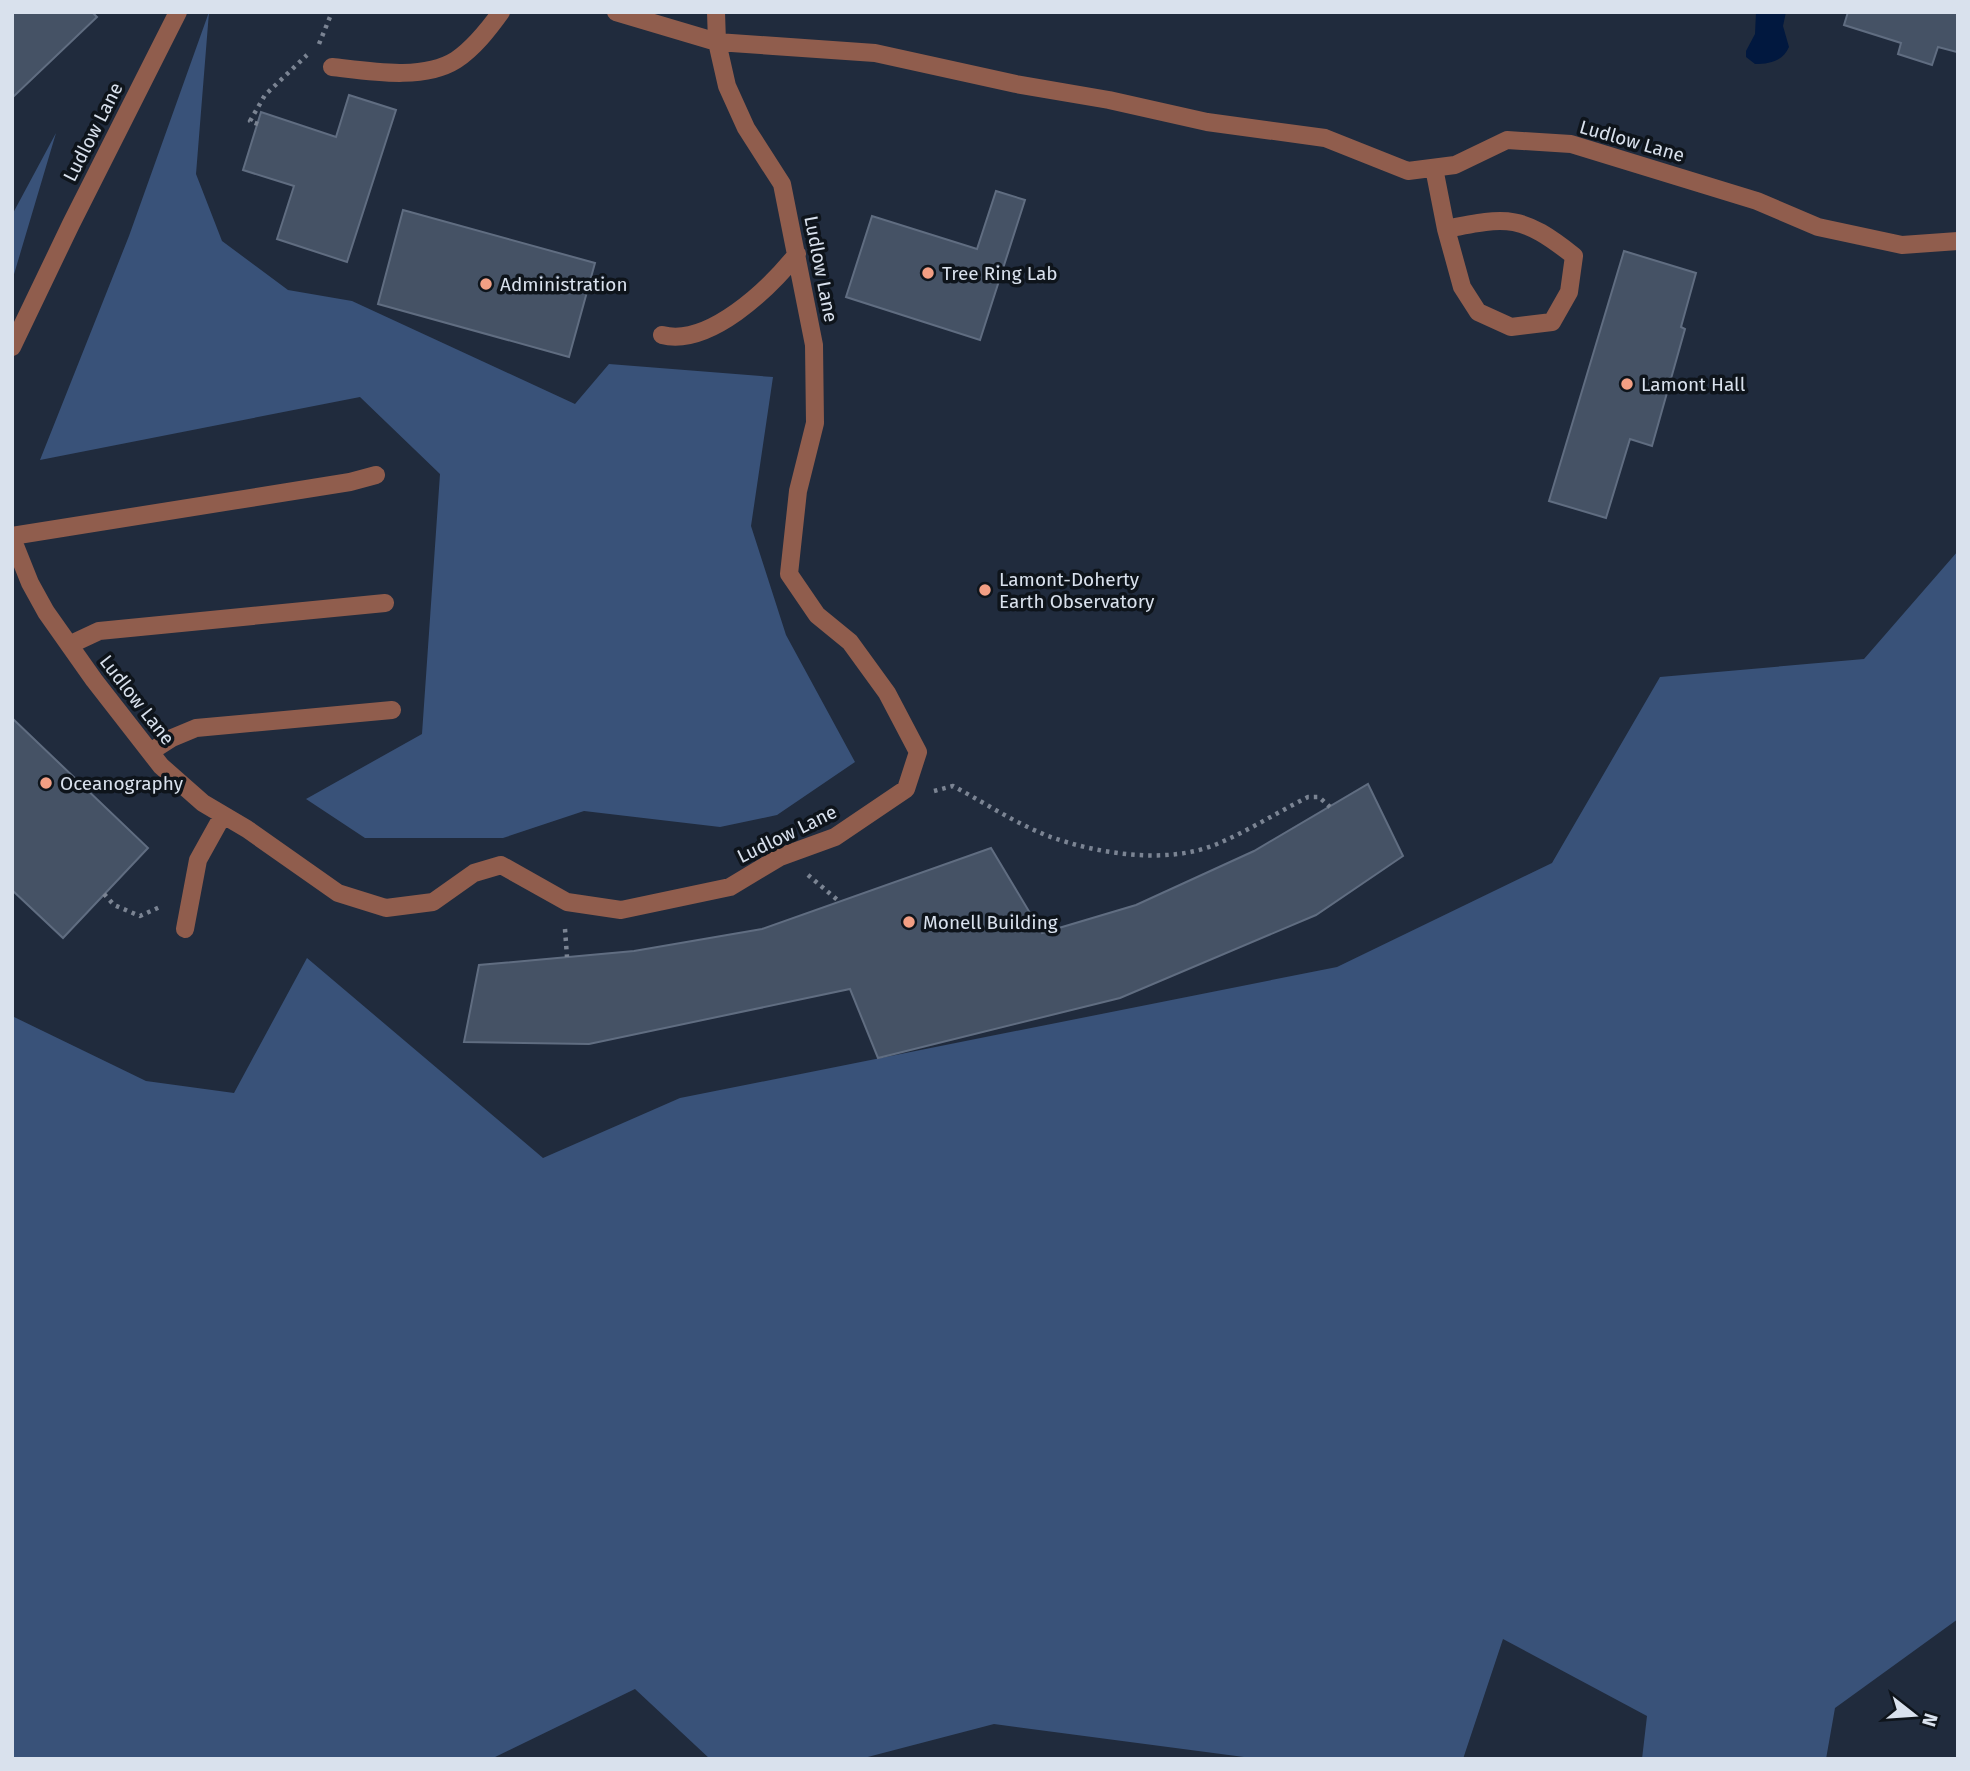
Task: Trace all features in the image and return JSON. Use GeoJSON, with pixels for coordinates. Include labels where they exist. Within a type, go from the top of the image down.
{"type":"FeatureCollection","features":[{"type":"Feature","properties":{"kind":"lane","name":"Ludlow Lane"},"geometry":{"type":"LineString","coordinates":[[12,347],[76,212],[178,12]]}},
{"type":"Feature","properties":{"kind":"lane"},"geometry":{"type":"LineString","coordinates":[[332,67],[416,73],[455,61],[485,34],[501,12]]}},
{"type":"Feature","properties":{"kind":"lane","name":"Ludlow Lane"},"geometry":{"type":"LineString","coordinates":[[616,12],[717,42],[875,53],[1208,122],[1325,138],[1408,171],[1455,165],[1507,140],[1571,144],[1757,201],[1818,227],[1902,245],[1958,241]]}},
{"type":"Feature","properties":{"kind":"lane"},"geometry":{"type":"LineString","coordinates":[[716,12],[717,42]]}},
{"type":"Feature","properties":{"kind":"lane","name":"Ludlow Lane"},"geometry":{"type":"LineString","coordinates":[[12,537],[30,583],[46,612],[161,766],[203,803],[247,829],[338,893],[386,908],[433,902],[474,873],[500,866],[567,902],[621,911],[730,887],[780,857],[835,837],[906,789],[918,752],[887,693],[850,642],[817,615],[789,574],[798,491],[815,423],[814,345],[782,184],[746,128],[727,86],[717,42]]}},
{"type":"Feature","properties":{"kind":"lane"},"geometry":{"type":"LineString","coordinates":[[1434,168],[1446,229],[1462,287],[1478,312],[1511,327],[1552,322],[1569,292],[1574,256],[1545,233],[1521,223],[1494,219],[1446,229]]}},
{"type":"Feature","properties":{"kind":"lane"},"geometry":{"type":"LineString","coordinates":[[662,334],[673,337],[705,330],[759,295],[797,254]]}},
{"type":"Feature","properties":{"kind":"lane"},"geometry":{"type":"LineString","coordinates":[[12,537],[350,482],[376,475]]}},
{"type":"Feature","properties":{"kind":"lane"},"geometry":{"type":"LineString","coordinates":[[69,645],[99,631],[385,603]]}},
{"type":"Feature","properties":{"kind":"lane"},"geometry":{"type":"LineString","coordinates":[[150,752],[196,727],[392,710]]}},
{"type":"Feature","properties":{"kind":"lane"},"geometry":{"type":"LineString","coordinates":[[185,929],[198,860],[223,815]]}},
{"type":"Feature","properties":{"kind":"path"},"geometry":{"type":"LineString","coordinates":[[258,124],[250,121],[265,95],[320,43],[332,12]]}},
{"type":"Feature","properties":{"kind":"path"},"geometry":{"type":"LineString","coordinates":[[803,870],[840,902]]}},
{"type":"Feature","properties":{"kind":"path"},"geometry":{"type":"LineString","coordinates":[[564,922],[567,957]]}},
{"type":"Feature","properties":{"kind":"shaded area"},"geometry":{"type":"Polygon","coordinates":[[[209,12],[196,174],[222,241],[288,290],[352,301],[575,404],[609,364],[773,377],[751,526],[786,635],[855,762],[777,815],[720,827],[584,811],[503,838],[365,838],[306,799],[422,734],[440,474],[360,397],[40,460],[129,236],[209,12]]]}},
{"type":"Feature","properties":{"kind":"shaded area"},"geometry":{"type":"Polygon","coordinates":[[[1756,12],[1786,12],[1783,26],[1789,47],[1783,56],[1775,61],[1755,64],[1746,57],[1746,51],[1755,34],[1756,12]]]}},
{"type":"Feature","properties":{"kind":"shaded area"},"geometry":{"type":"Polygon","coordinates":[[[56,133],[12,281],[12,215],[56,133]]]}},
{"type":"Feature","properties":{"kind":"shaded area"},"geometry":{"type":"Polygon","coordinates":[[[1958,551],[1958,1619],[1835,1708],[1826,1759],[1642,1759],[1647,1716],[1503,1639],[1463,1759],[1259,1759],[994,1724],[860,1759],[710,1759],[635,1689],[491,1759],[12,1759],[12,1016],[146,1081],[234,1093],[307,958],[543,1158],[680,1098],[1337,967],[1552,863],[1660,677],[1864,659],[1958,551]]]}},
{"type":"Feature","properties":{"kind":"building"},"geometry":{"type":"Polygon","coordinates":[[[12,12],[92,12],[97,17],[12,98],[12,12]]]}},
{"type":"Feature","properties":{"kind":"building"},"geometry":{"type":"Polygon","coordinates":[[[1848,12],[1958,12],[1958,55],[1957,52],[1938,47],[1932,65],[1898,54],[1901,43],[1844,25],[1848,12]]]}},
{"type":"Feature","properties":{"kind":"building"},"geometry":{"type":"Polygon","coordinates":[[[349,95],[396,110],[347,262],[277,239],[294,186],[243,170],[261,112],[336,137],[349,95]]]}},
{"type":"Feature","properties":{"kind":"building","name":"Tree Ring Lab"},"geometry":{"type":"Polygon","coordinates":[[[996,191],[1025,200],[980,340],[846,297],[872,216],[977,249],[996,191]]]}},
{"type":"Feature","properties":{"kind":"building","name":"Administration"},"geometry":{"type":"Polygon","coordinates":[[[403,210],[595,263],[569,357],[378,304],[403,210]]]}},
{"type":"Feature","properties":{"kind":"building","name":"Lamont Hall"},"geometry":{"type":"Polygon","coordinates":[[[1624,251],[1696,273],[1681,327],[1685,329],[1652,446],[1630,439],[1606,518],[1549,501],[1624,251]]]}},
{"type":"Feature","properties":{"kind":"building","name":"Oceanography"},"geometry":{"type":"Polygon","coordinates":[[[12,718],[148,848],[63,938],[12,890],[12,718]]]}},
{"type":"Feature","properties":{"kind":"building","name":"Monell Building"},"geometry":{"type":"Polygon","coordinates":[[[1368,784],[1403,856],[1316,915],[1120,998],[878,1058],[850,989],[589,1044],[464,1042],[479,965],[634,951],[762,929],[991,848],[1042,933],[1136,905],[1254,851],[1368,784]]]}},
{"type":"Feature","properties":{"kind":"place","name":"Tree Ring Lab"},"geometry":{"type":"Point","coordinates":[928,273]}},
{"type":"Feature","properties":{"kind":"place","name":"Administration"},"geometry":{"type":"Point","coordinates":[486,284]}},
{"type":"Feature","properties":{"kind":"place","name":"Lamont Hall"},"geometry":{"type":"Point","coordinates":[1627,384]}},
{"type":"Feature","properties":{"kind":"place","name":"Lamont-Doherty Earth Observatory"},"geometry":{"type":"Point","coordinates":[985,590]}},
{"type":"Feature","properties":{"kind":"place","name":"Oceanography"},"geometry":{"type":"Point","coordinates":[46,783]}},
{"type":"Feature","properties":{"kind":"place","name":"Monell Building"},"geometry":{"type":"Point","coordinates":[909,922]}}]}
